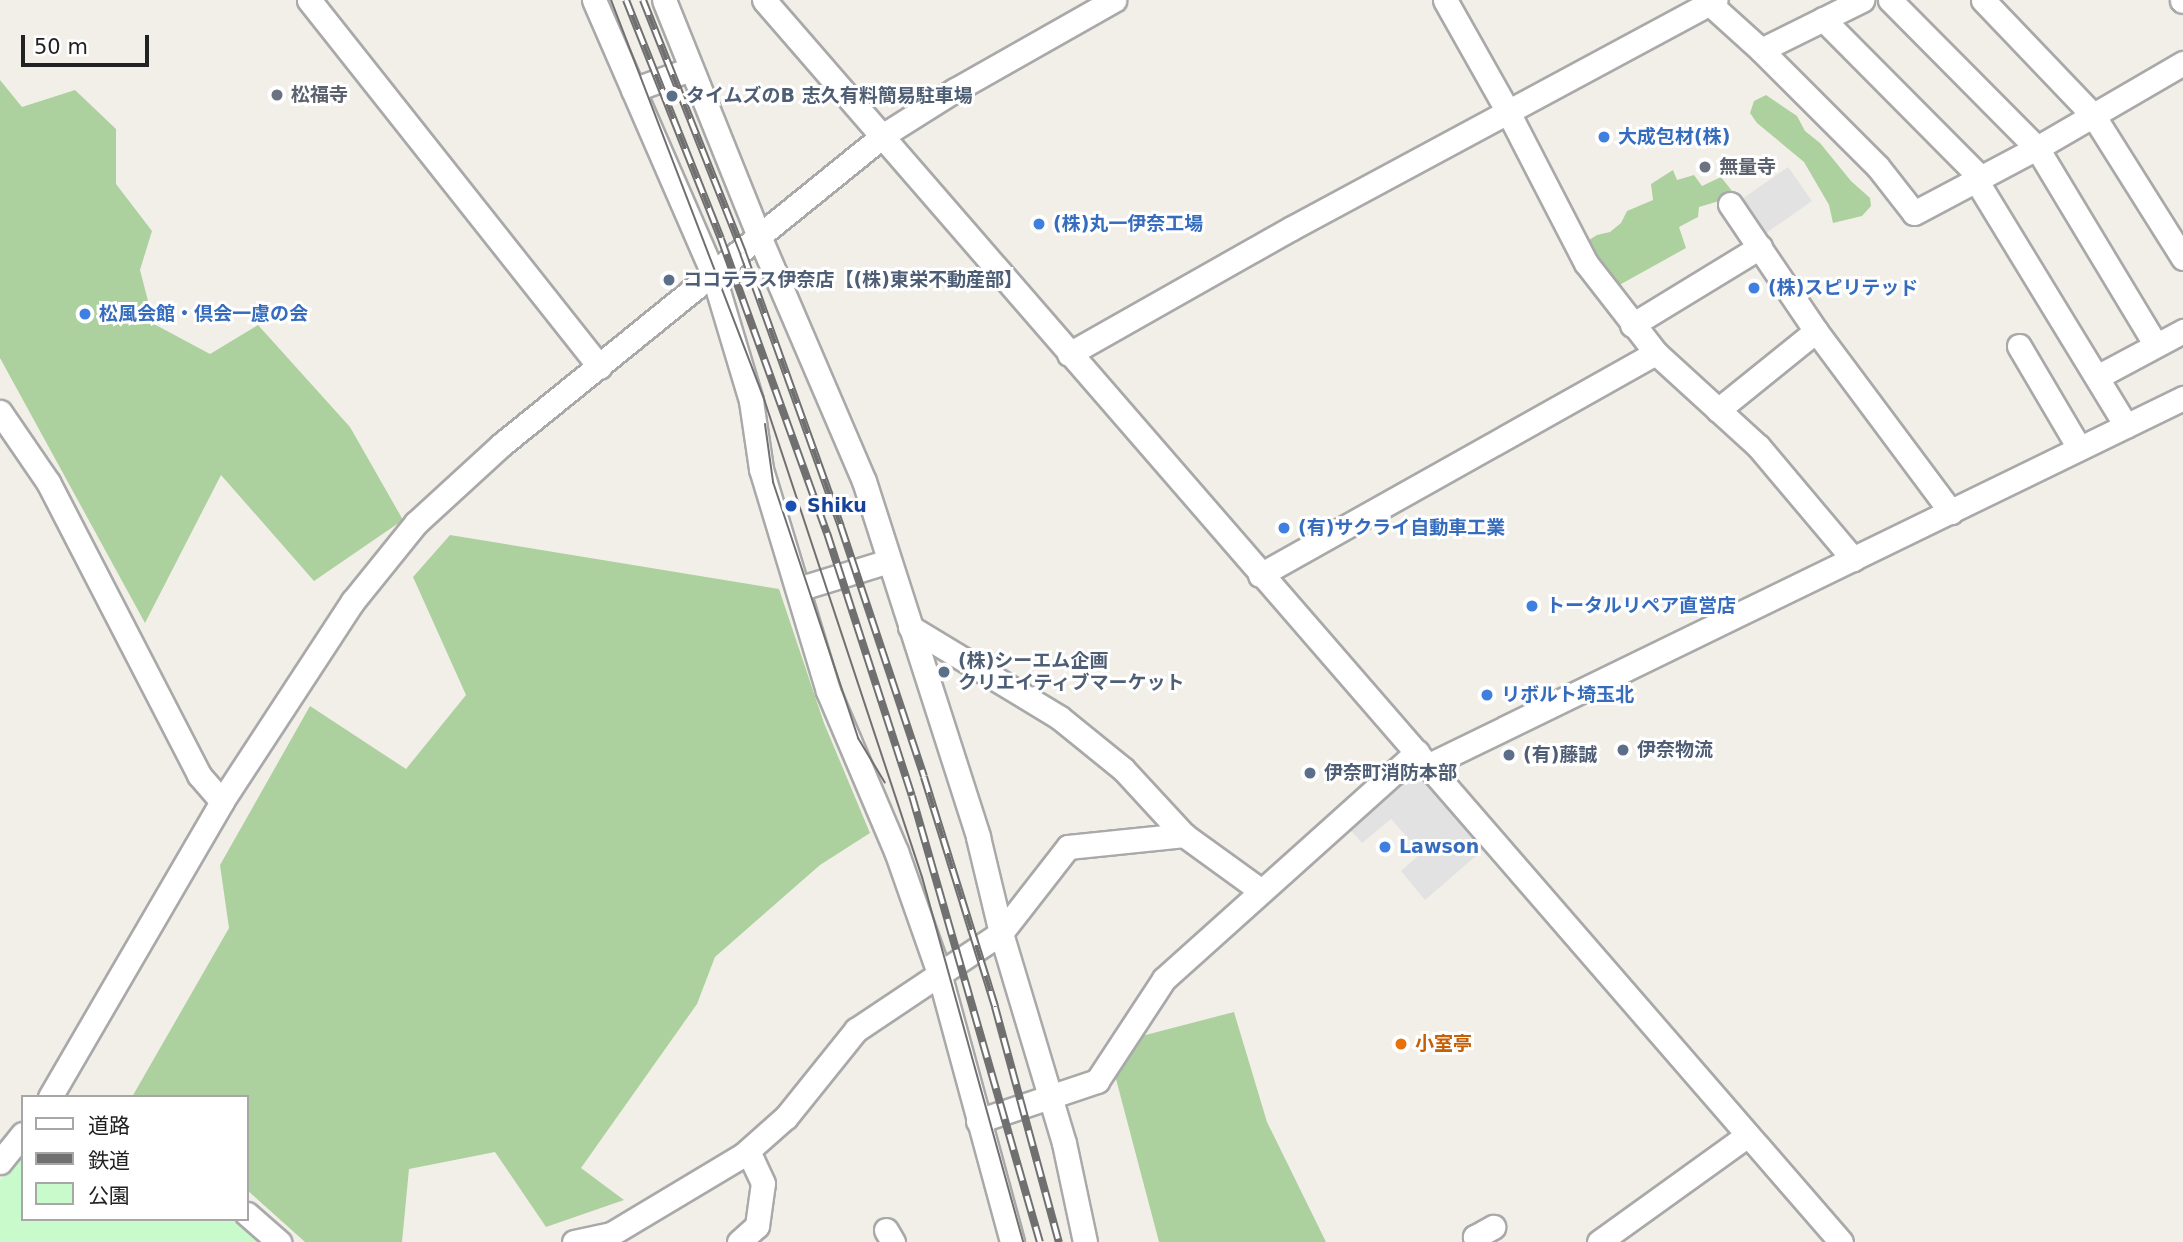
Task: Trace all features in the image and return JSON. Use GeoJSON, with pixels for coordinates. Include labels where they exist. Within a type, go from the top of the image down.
{"type":"FeatureCollection","features":[{"type":"Feature","properties":{"kind":"street"},"geometry":{"type":"LineString","coordinates":[[309,0],[600,367]]}},
{"type":"Feature","properties":{"kind":"street"},"geometry":{"type":"LineString","coordinates":[[594,0],[713,274],[751,401],[761,469],[828,691],[896,851],[939,973],[1012,1242]]}},
{"type":"Feature","properties":{"kind":"street"},"geometry":{"type":"LineString","coordinates":[[664,0],[759,236],[864,481],[978,838],[1001,933],[1051,1097],[1085,1242]]}},
{"type":"Feature","properties":{"kind":"street"},"geometry":{"type":"LineString","coordinates":[[764,0],[1841,1242]]}},
{"type":"Feature","properties":{"kind":"street"},"geometry":{"type":"LineString","coordinates":[[54,1095],[222,801],[353,601],[391,551],[464,476],[882,136],[955,90],[1114,0]]}},
{"type":"Feature","properties":{"kind":"street"},"geometry":{"type":"LineString","coordinates":[[1445,0],[1508,112],[1586,263],[1656,354],[1758,446],[1853,559]]}},
{"type":"Feature","properties":{"kind":"street"},"geometry":{"type":"LineString","coordinates":[[1761,50],[1862,0]]}},
{"type":"Feature","properties":{"kind":"street"},"geometry":{"type":"LineString","coordinates":[[1890,0],[2037,148],[2156,345]]}},
{"type":"Feature","properties":{"kind":"street"},"geometry":{"type":"LineString","coordinates":[[1983,0],[2093,114],[2183,258]]}},
{"type":"Feature","properties":{"kind":"street"},"geometry":{"type":"LineString","coordinates":[[1069,354],[1292,228],[1712,2],[1878,167],[1914,213],[2037,148],[2183,64]]}},
{"type":"Feature","properties":{"kind":"street"},"geometry":{"type":"LineString","coordinates":[[1823,19],[1978,178],[2126,426]]}},
{"type":"Feature","properties":{"kind":"street"},"geometry":{"type":"LineString","coordinates":[[633,90],[690,69]]}},
{"type":"Feature","properties":{"kind":"street"},"geometry":{"type":"LineString","coordinates":[[1730,204],[1816,331],[1951,512]]}},
{"type":"Feature","properties":{"kind":"street"},"geometry":{"type":"LineString","coordinates":[[1632,325],[1759,247]]}},
{"type":"Feature","properties":{"kind":"street"},"geometry":{"type":"LineString","coordinates":[[1718,410],[1816,331]]}},
{"type":"Feature","properties":{"kind":"street"},"geometry":{"type":"LineString","coordinates":[[2097,377],[2183,331]]}},
{"type":"Feature","properties":{"kind":"street"},"geometry":{"type":"LineString","coordinates":[[2020,346],[2079,448]]}},
{"type":"Feature","properties":{"kind":"street"},"geometry":{"type":"LineString","coordinates":[[1260,575],[1656,354]]}},
{"type":"Feature","properties":{"kind":"street"},"geometry":{"type":"LineString","coordinates":[[978,1121],[1097,1081],[1164,979],[1260,890],[1423,759],[1853,559],[2183,398]]}},
{"type":"Feature","properties":{"kind":"street"},"geometry":{"type":"LineString","coordinates":[[0,412],[48,482],[199,775],[222,801]]}},
{"type":"Feature","properties":{"kind":"street"},"geometry":{"type":"LineString","coordinates":[[798,589],[889,561]]}},
{"type":"Feature","properties":{"kind":"street"},"geometry":{"type":"LineString","coordinates":[[910,627],[1060,718],[1123,769],[1184,835],[1260,890]]}},
{"type":"Feature","properties":{"kind":"street"},"geometry":{"type":"LineString","coordinates":[[574,1242],[611,1234],[748,1151],[786,1117],[856,1031],[1001,933],[1068,847],[1184,835]]}},
{"type":"Feature","properties":{"kind":"street"},"geometry":{"type":"LineString","coordinates":[[1599,1242],[1748,1135]]}},
{"type":"Feature","properties":{"kind":"street"},"geometry":{"type":"LineString","coordinates":[[0,1162],[21,1136]]}},
{"type":"Feature","properties":{"kind":"street"},"geometry":{"type":"LineString","coordinates":[[739,1242],[757,1226],[763,1183],[748,1151]]}},
{"type":"Feature","properties":{"kind":"street"},"geometry":{"type":"LineString","coordinates":[[248,1215],[279,1242]]}},
{"type":"Feature","properties":{"kind":"green space"},"geometry":{"type":"Polygon","coordinates":[[[0,80],[22,107],[75,90],[116,129],[116,184],[152,231],[140,270],[154,324],[210,354],[258,325],[350,427],[403,520],[314,581],[221,475],[145,623],[0,358],[0,80]]]}},
{"type":"Feature","properties":{"kind":"green space"},"geometry":{"type":"Polygon","coordinates":[[[1766,95],[1797,116],[1805,131],[1820,143],[1851,181],[1870,198],[1871,206],[1862,216],[1833,223],[1829,205],[1804,162],[1757,123],[1750,113],[1754,101],[1766,95]]]}},
{"type":"Feature","properties":{"kind":"green space"},"geometry":{"type":"Polygon","coordinates":[[[1673,170],[1677,180],[1694,175],[1702,186],[1721,177],[1736,196],[1699,207],[1698,217],[1679,227],[1686,248],[1614,288],[1584,243],[1597,235],[1610,232],[1621,223],[1627,211],[1653,200],[1651,184],[1673,170]]]}},
{"type":"Feature","properties":{"kind":"green space"},"geometry":{"type":"Polygon","coordinates":[[[450,535],[779,589],[824,723],[870,833],[820,865],[715,957],[697,1004],[581,1168],[624,1200],[546,1227],[495,1152],[409,1169],[402,1242],[305,1242],[248,1191],[248,1095],[133,1095],[229,928],[220,865],[310,706],[406,769],[466,695],[413,577],[450,535]]]}},
{"type":"Feature","properties":{"kind":"green space"},"geometry":{"type":"Polygon","coordinates":[[[1234,1012],[1267,1122],[1326,1242],[1159,1242],[1107,1045],[1234,1012]]]}},
{"type":"Feature","properties":{"kind":"green space"},"geometry":{"type":"Polygon","coordinates":[[[21,1154],[21,1221],[248,1220],[274,1242],[0,1242],[0,1180],[21,1154]]]}},
{"type":"Feature","properties":{"kind":"shaded area"},"geometry":{"type":"Polygon","coordinates":[[[1788,167],[1812,201],[1759,238],[1735,204],[1788,167]]]}},
{"type":"Feature","properties":{"kind":"shaded area"},"geometry":{"type":"Polygon","coordinates":[[[1408,770],[1417,770],[1485,848],[1425,900],[1401,871],[1421,853],[1391,819],[1362,843],[1345,824],[1408,770]]]}},
{"type":"Feature","properties":{"kind":"tram line"},"geometry":{"type":"LineString","coordinates":[[611,0],[763,396],[922,877],[1023,1242]]}},
{"type":"Feature","properties":{"kind":"tram line"},"geometry":{"type":"LineString","coordinates":[[765,424],[773,482],[858,738],[885,783]]}},
{"type":"Feature","properties":{"kind":"railway"},"geometry":{"type":"LineString","coordinates":[[626,0],[721,239],[827,533],[912,796],[1040,1242]]}},
{"type":"Feature","properties":{"kind":"railway"},"geometry":{"type":"LineString","coordinates":[[643,0],[743,253],[841,527],[924,777],[995,1007],[1059,1242]]}},
{"type":"Feature","properties":{"kind":"place","name":"松福寺"},"geometry":{"type":"Point","coordinates":[277,95]}},
{"type":"Feature","properties":{"kind":"place","name":"タイムズのB 志久有料簡易駐車場"},"geometry":{"type":"Point","coordinates":[672,96]}},
{"type":"Feature","properties":{"kind":"place","name":"大成包材(株)"},"geometry":{"type":"Point","coordinates":[1604,137]}},
{"type":"Feature","properties":{"kind":"place","name":"無量寺"},"geometry":{"type":"Point","coordinates":[1705,167]}},
{"type":"Feature","properties":{"kind":"place","name":"(株)丸一伊奈工場"},"geometry":{"type":"Point","coordinates":[1039,224]}},
{"type":"Feature","properties":{"kind":"place","name":"ココテラス伊奈店【(株)東栄不動産部】"},"geometry":{"type":"Point","coordinates":[669,280]}},
{"type":"Feature","properties":{"kind":"place","name":"(株)スピリテッド"},"geometry":{"type":"Point","coordinates":[1754,288]}},
{"type":"Feature","properties":{"kind":"place","name":"松風会館・倶会一慮の会"},"geometry":{"type":"Point","coordinates":[85,314]}},
{"type":"Feature","properties":{"kind":"place","name":"Shiku"},"geometry":{"type":"Point","coordinates":[791,506]}},
{"type":"Feature","properties":{"kind":"place","name":"(有)サクライ自動車工業"},"geometry":{"type":"Point","coordinates":[1284,528]}},
{"type":"Feature","properties":{"kind":"place","name":"トータルリペア直営店"},"geometry":{"type":"Point","coordinates":[1532,606]}},
{"type":"Feature","properties":{"kind":"place","name":"(株)シーエム企画 クリエイティブマーケット"},"geometry":{"type":"Point","coordinates":[944,672]}},
{"type":"Feature","properties":{"kind":"place","name":"リボルト埼玉北"},"geometry":{"type":"Point","coordinates":[1487,695]}},
{"type":"Feature","properties":{"kind":"place","name":"伊奈物流"},"geometry":{"type":"Point","coordinates":[1623,750]}},
{"type":"Feature","properties":{"kind":"place","name":"(有)藤誠"},"geometry":{"type":"Point","coordinates":[1509,755]}},
{"type":"Feature","properties":{"kind":"place","name":"伊奈町消防本部"},"geometry":{"type":"Point","coordinates":[1310,773]}},
{"type":"Feature","properties":{"kind":"place","name":"Lawson"},"geometry":{"type":"Point","coordinates":[1385,847]}},
{"type":"Feature","properties":{"kind":"place","name":"小室亭"},"geometry":{"type":"Point","coordinates":[1401,1044]}}]}
